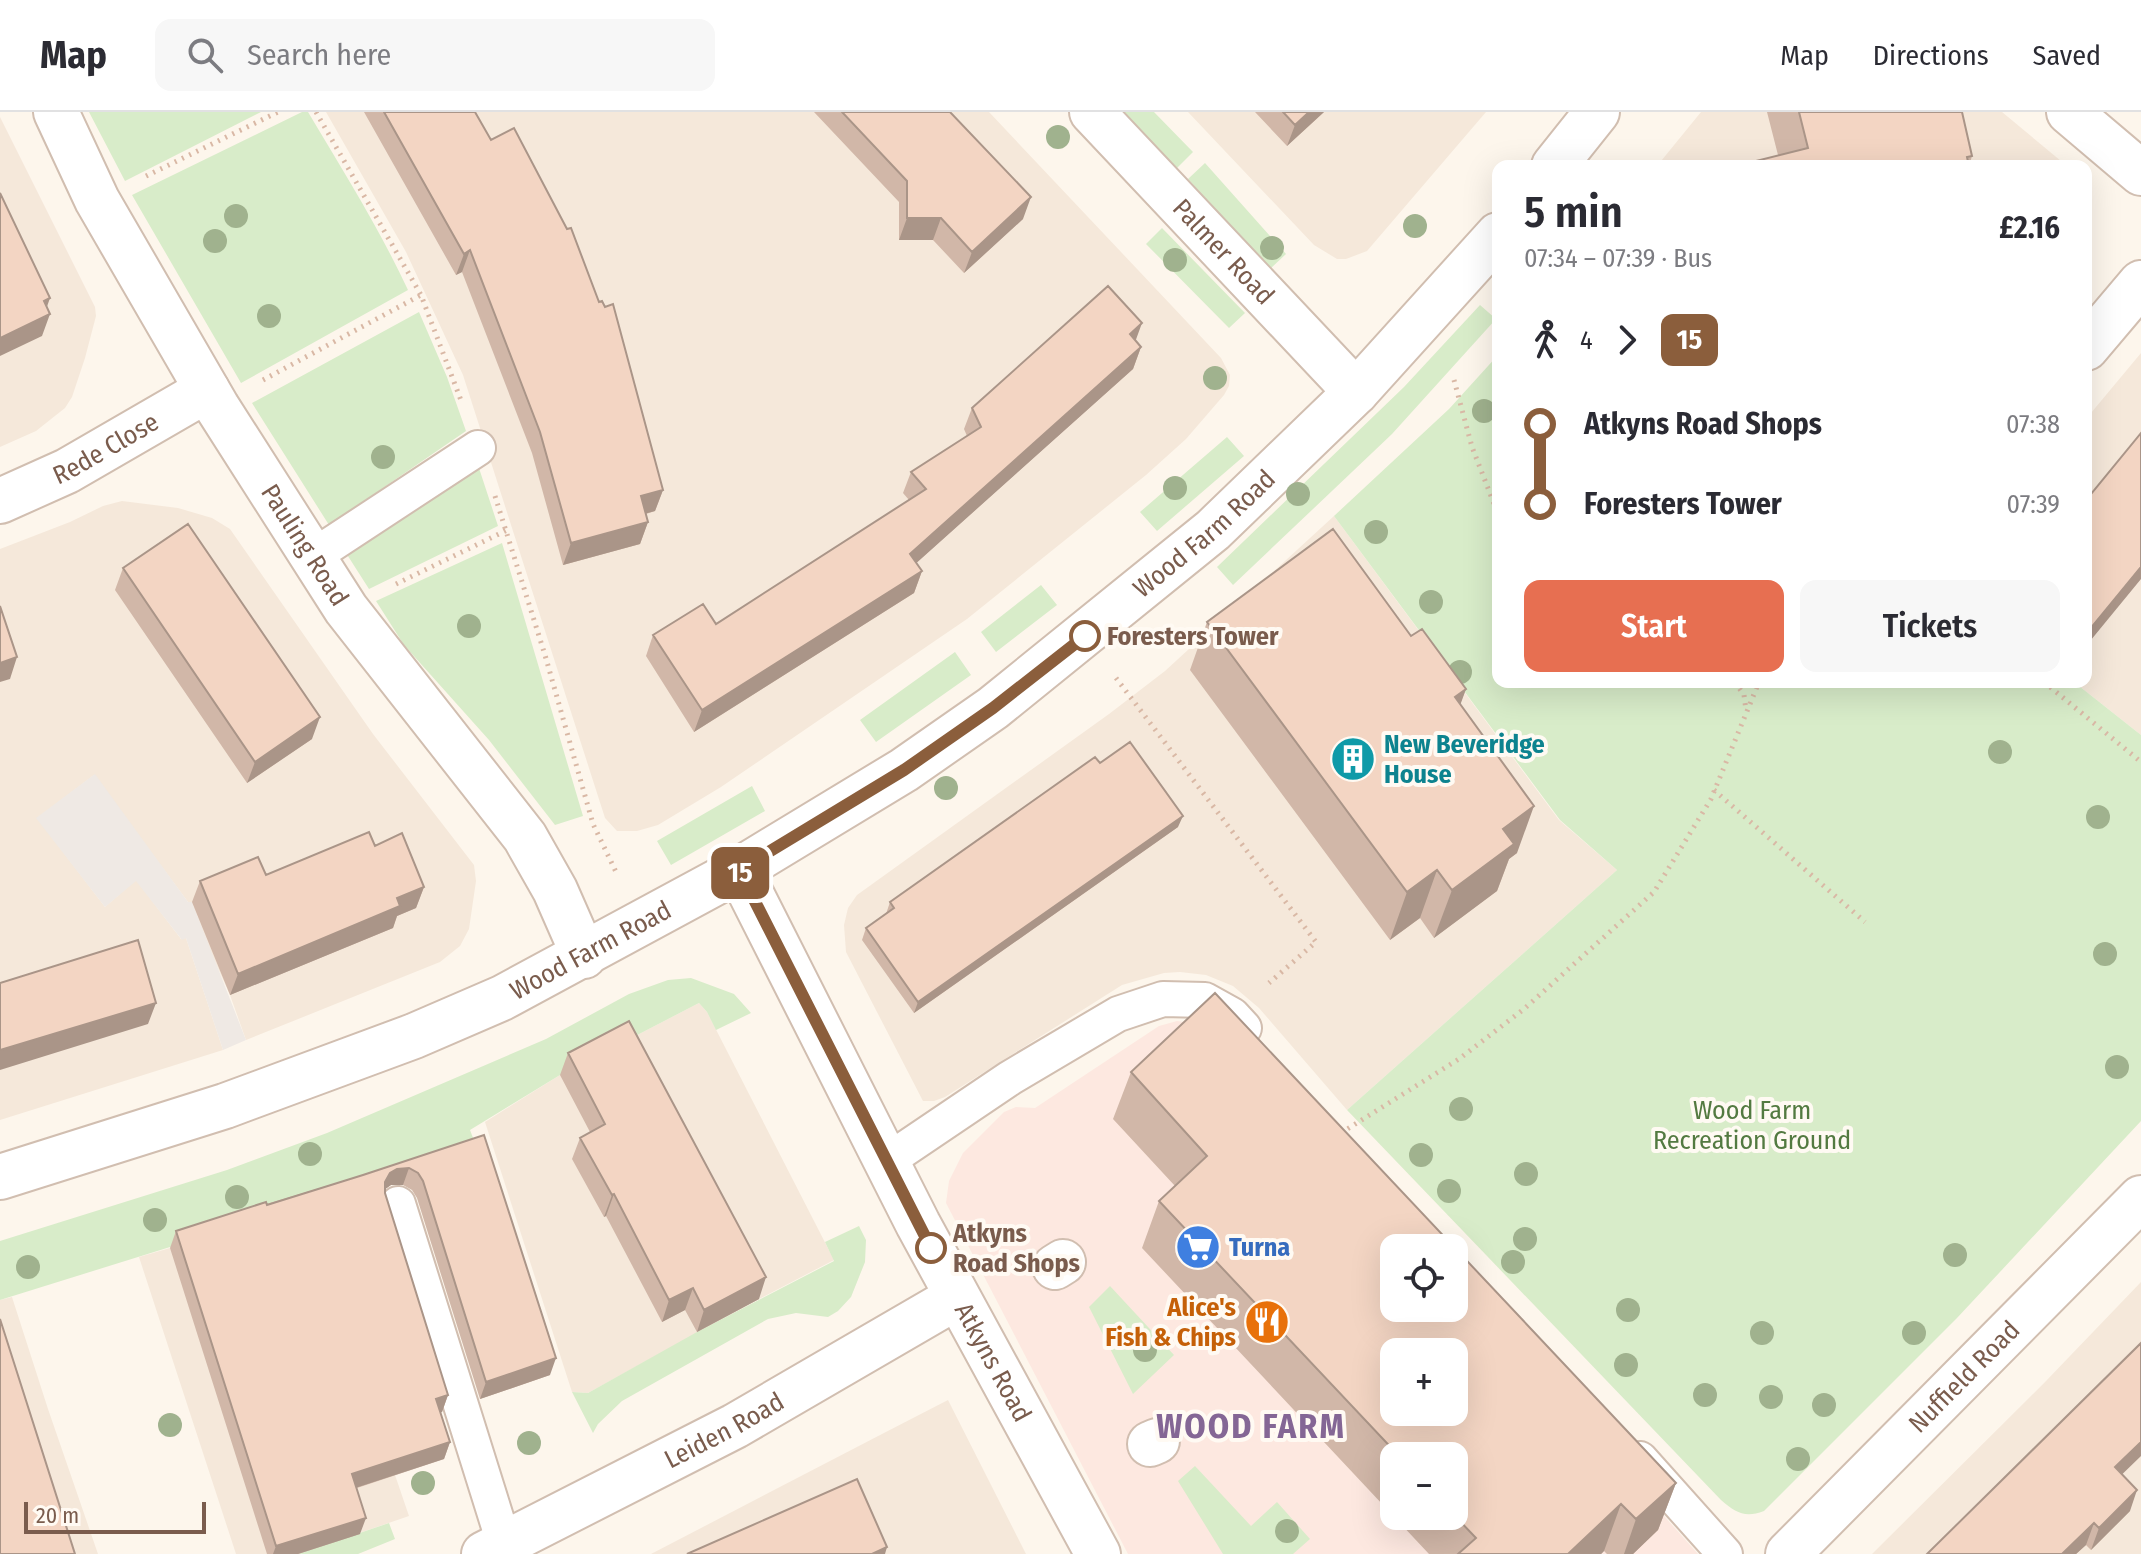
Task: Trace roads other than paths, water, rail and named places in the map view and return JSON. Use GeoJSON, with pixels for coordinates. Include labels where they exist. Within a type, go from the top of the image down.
{"type":"FeatureCollection","features":[{"type":"Feature","properties":{"kind":"street","name":"Pauling Road"},"geometry":{"type":"LineString","coordinates":[[56,112],[97,200],[212,399],[346,609],[525,837],[555,890],[584,956]]}},
{"type":"Feature","properties":{"kind":"street","name":"Palmer Road"},"geometry":{"type":"LineString","coordinates":[[1092,112],[1356,392]]}},
{"type":"Feature","properties":{"kind":"street"},"geometry":{"type":"LineString","coordinates":[[1559,160],[1597,112]]}},
{"type":"Feature","properties":{"kind":"street"},"geometry":{"type":"LineString","coordinates":[[2069,112],[2141,173]]}},
{"type":"Feature","properties":{"kind":"street","name":"Wood Farm Road"},"geometry":{"type":"LineString","coordinates":[[0,1177],[225,1106],[414,1036],[502,998],[739,870],[904,770],[993,708],[1213,530],[1356,392],[1492,242]]}},
{"type":"Feature","properties":{"kind":"street"},"geometry":{"type":"LineString","coordinates":[[2092,341],[2141,283]]}},
{"type":"Feature","properties":{"kind":"street","name":"Rede Close"},"geometry":{"type":"LineString","coordinates":[[0,501],[212,399]]}},
{"type":"Feature","properties":{"kind":"street","name":"Atkyns Road"},"geometry":{"type":"LineString","coordinates":[[739,870],[957,1297],[1098,1554]]}},
{"type":"Feature","properties":{"kind":"street","name":"Nuffield Road"},"geometry":{"type":"LineString","coordinates":[[1788,1554],[2141,1198]]}},
{"type":"Feature","properties":{"kind":"street","name":"Leiden Road"},"geometry":{"type":"LineString","coordinates":[[494,1550],[735,1426],[957,1297]]}},
{"type":"Feature","properties":{"kind":"lane"},"geometry":{"type":"LineString","coordinates":[[312,557],[478,448]]}},
{"type":"Feature","properties":{"kind":"lane"},"geometry":{"type":"LineString","coordinates":[[887,1161],[1010,1078],[1118,1014],[1163,999],[1205,1000],[1232,1015],[1264,1050]]}},
{"type":"Feature","properties":{"kind":"lane"},"geometry":{"type":"LineString","coordinates":[[398,1204],[494,1550]]}},
{"type":"Feature","properties":{"kind":"lane"},"geometry":{"type":"LineString","coordinates":[[1620,1436],[1725,1554]]}},
{"type":"Feature","properties":{"kind":"place","name":"Foresters Tower"},"geometry":{"type":"Point","coordinates":[1085,636]}},
{"type":"Feature","properties":{"kind":"place","name":"New Beveridge House"},"geometry":{"type":"Point","coordinates":[1353,759]}},
{"type":"Feature","properties":{"kind":"place","name":"Turna"},"geometry":{"type":"Point","coordinates":[1198,1247]}},
{"type":"Feature","properties":{"kind":"place","name":"Atkyns Road Shops"},"geometry":{"type":"Point","coordinates":[931,1248]}},
{"type":"Feature","properties":{"kind":"place","name":"Alice's Fish & Chips"},"geometry":{"type":"Point","coordinates":[1267,1322]}},
{"type":"Feature","properties":{"kind":"district","name":"WOOD FARM"},"geometry":{"type":"Point","coordinates":[1251,1426]}},
{"type":"Feature","properties":{"kind":"park label","name":"Wood Farm Recreation Ground"},"geometry":{"type":"Point","coordinates":[1752,1125]}}]}
